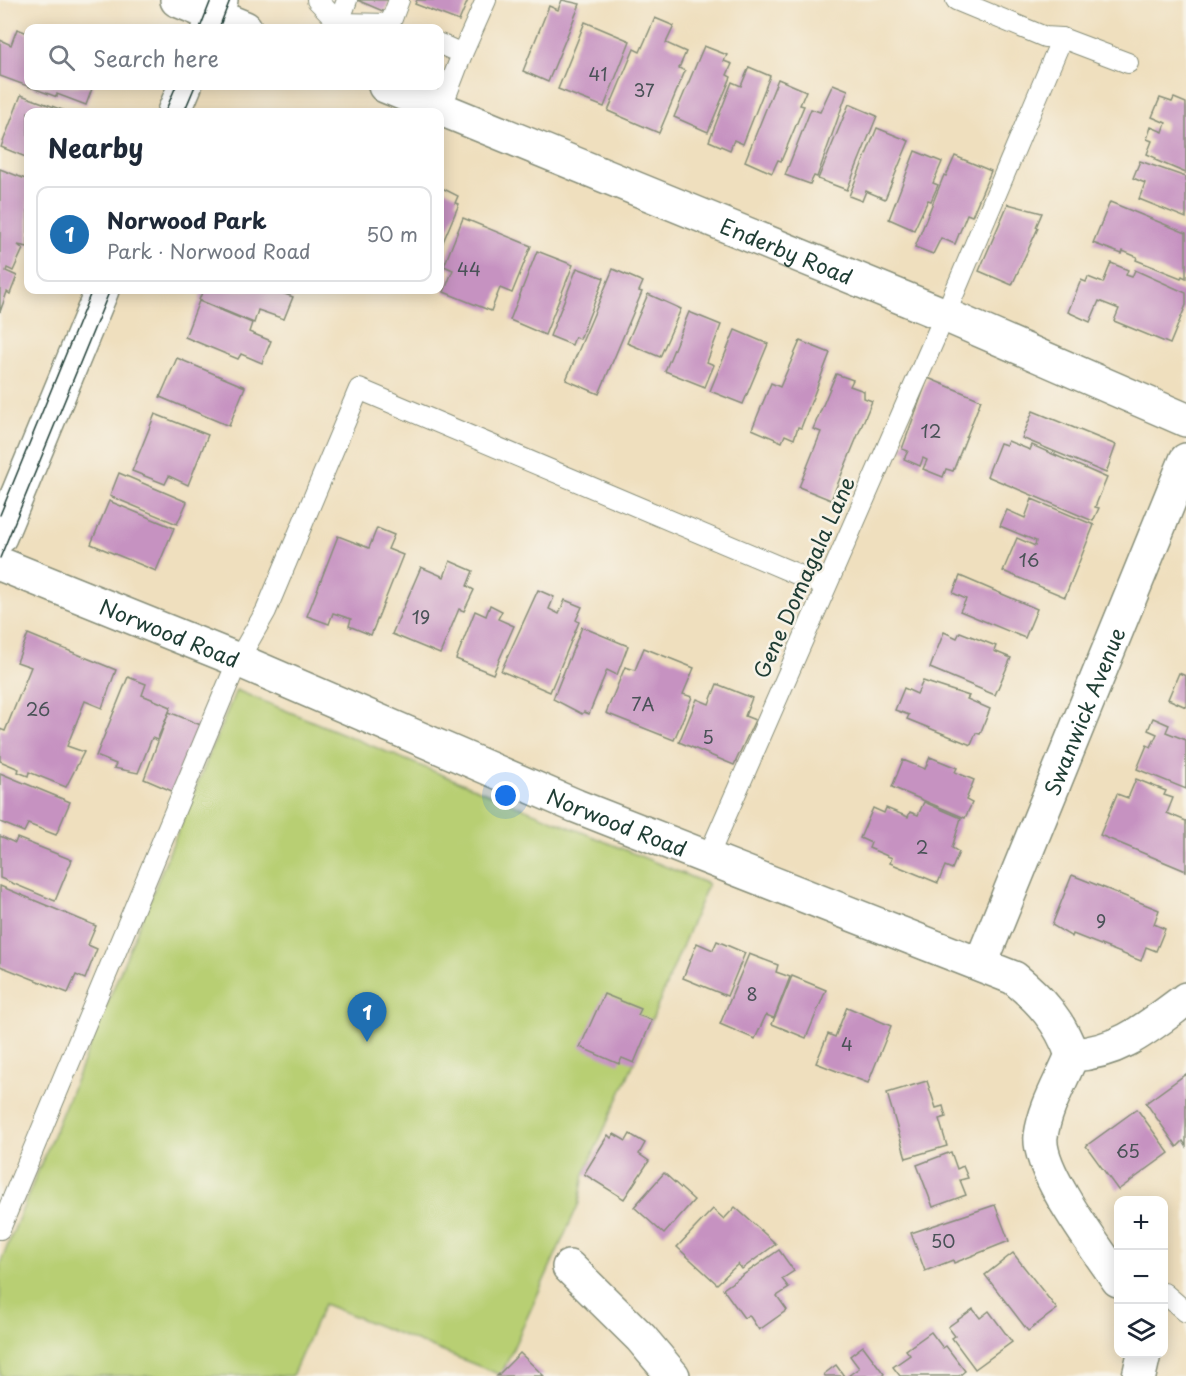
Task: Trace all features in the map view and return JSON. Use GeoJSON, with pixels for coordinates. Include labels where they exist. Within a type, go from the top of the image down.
{"type":"FeatureCollection","features":[{"type":"Feature","properties":{"kind":"street"},"geometry":{"type":"LineString","coordinates":[[177,0],[235,24]]}},
{"type":"Feature","properties":{"kind":"street"},"geometry":{"type":"LineString","coordinates":[[176,108],[183,90]]}},
{"type":"Feature","properties":{"kind":"street","name":"Enderby Road"},"geometry":{"type":"LineString","coordinates":[[395,90],[439,108]]}},
{"type":"Feature","properties":{"kind":"street","name":"Enderby Road"},"geometry":{"type":"LineString","coordinates":[[444,110],[945,315],[1186,420]]}},
{"type":"Feature","properties":{"kind":"street"},"geometry":{"type":"LineString","coordinates":[[0,537],[100,294]]}},
{"type":"Feature","properties":{"kind":"street","name":"Swanwick Avenue"},"geometry":{"type":"LineString","coordinates":[[981,963],[1186,460]]}},
{"type":"Feature","properties":{"kind":"street","name":"Norwood Road"},"geometry":{"type":"LineString","coordinates":[[0,564],[238,660],[576,806],[707,859],[981,963],[1014,978],[1052,1013],[1065,1035],[1072,1055]]}},
{"type":"Feature","properties":{"kind":"street"},"geometry":{"type":"LineString","coordinates":[[1114,1272],[1051,1175],[1042,1155],[1041,1138],[1046,1114],[1072,1055],[1093,1054],[1115,1048],[1142,1032],[1186,999]]}},
{"type":"Feature","properties":{"kind":"street"},"geometry":{"type":"LineString","coordinates":[[569,1267],[641,1338],[674,1376]]}},
{"type":"Feature","properties":{"kind":"street"},"geometry":{"type":"LineString","coordinates":[[1139,1376],[1143,1358]]}},
{"type":"Feature","properties":{"kind":"lane"},"geometry":{"type":"LineString","coordinates":[[317,0],[336,24]]}},
{"type":"Feature","properties":{"kind":"lane"},"geometry":{"type":"LineString","coordinates":[[339,24],[347,0]]}},
{"type":"Feature","properties":{"kind":"lane"},"geometry":{"type":"LineString","coordinates":[[396,24],[399,0]]}},
{"type":"Feature","properties":{"kind":"lane"},"geometry":{"type":"LineString","coordinates":[[441,108],[486,0]]}},
{"type":"Feature","properties":{"kind":"lane"},"geometry":{"type":"LineString","coordinates":[[956,0],[1045,37],[1062,38],[1128,63]]}},
{"type":"Feature","properties":{"kind":"lane","name":"Gene Domagala Lane"},"geometry":{"type":"LineString","coordinates":[[707,859],[945,315],[1062,38]]}},
{"type":"Feature","properties":{"kind":"lane"},"geometry":{"type":"LineString","coordinates":[[444,46],[462,54]]}},
{"type":"Feature","properties":{"kind":"lane"},"geometry":{"type":"LineString","coordinates":[[0,1229],[238,660],[266,611],[359,390],[825,586]]}},
{"type":"Feature","properties":{"kind":"lane"},"geometry":{"type":"LineString","coordinates":[[1168,1296],[1186,1312]]}},
{"type":"Feature","properties":{"kind":"green space"},"geometry":{"type":"Polygon","coordinates":[[[236,690],[708,884],[634,1063],[584,1174],[579,1203],[501,1375],[324,1304],[292,1376],[0,1376],[0,1264],[236,690]]]}},
{"type":"Feature","properties":{"kind":"building"},"geometry":{"type":"Polygon","coordinates":[[[357,0],[389,0],[385,12],[357,0]]]}},
{"type":"Feature","properties":{"kind":"building"},"geometry":{"type":"Polygon","coordinates":[[[417,0],[468,0],[459,21],[415,4],[417,0]]]}},
{"type":"Feature","properties":{"kind":"building"},"geometry":{"type":"Polygon","coordinates":[[[562,0],[580,4],[548,82],[523,71],[549,6],[558,10],[562,0]]]}},
{"type":"Feature","properties":{"kind":"building"},"geometry":{"type":"Polygon","coordinates":[[[655,18],[674,26],[666,43],[686,52],[679,68],[685,71],[659,133],[608,111],[634,49],[640,52],[655,18]]]}},
{"type":"Feature","properties":{"kind":"building"},"geometry":{"type":"Polygon","coordinates":[[[585,22],[630,41],[604,107],[558,89],[585,22]]]}},
{"type":"Feature","properties":{"kind":"building"},"geometry":{"type":"Polygon","coordinates":[[[17,29],[24,32],[24,85],[0,76],[0,40],[11,45],[17,29]]]}},
{"type":"Feature","properties":{"kind":"building"},"geometry":{"type":"Polygon","coordinates":[[[704,46],[727,55],[724,61],[732,64],[727,75],[731,77],[708,132],[674,117],[704,46]]]}},
{"type":"Feature","properties":{"kind":"building"},"geometry":{"type":"Polygon","coordinates":[[[749,67],[770,76],[743,144],[734,140],[730,150],[709,141],[732,82],[741,86],[749,67]]]}},
{"type":"Feature","properties":{"kind":"building"},"geometry":{"type":"Polygon","coordinates":[[[778,79],[806,91],[800,105],[804,106],[781,161],[778,160],[772,173],[745,161],[778,79]]]}},
{"type":"Feature","properties":{"kind":"building"},"geometry":{"type":"Polygon","coordinates":[[[833,84],[848,90],[817,177],[814,176],[810,184],[785,175],[811,109],[820,112],[833,84]]]}},
{"type":"Feature","properties":{"kind":"building"},"geometry":{"type":"Polygon","coordinates":[[[38,90],[92,90],[86,105],[57,94],[57,97],[38,90]]]}},
{"type":"Feature","properties":{"kind":"building"},"geometry":{"type":"Polygon","coordinates":[[[21,95],[57,108],[24,108],[24,156],[1,147],[21,95]]]}},
{"type":"Feature","properties":{"kind":"building"},"geometry":{"type":"Polygon","coordinates":[[[1160,98],[1172,102],[1174,98],[1186,103],[1186,173],[1155,160],[1156,158],[1147,154],[1152,141],[1147,139],[1151,127],[1163,132],[1166,123],[1152,117],[1160,98]]]}},
{"type":"Feature","properties":{"kind":"building"},"geometry":{"type":"Polygon","coordinates":[[[849,104],[877,116],[847,190],[818,179],[849,104]]]}},
{"type":"Feature","properties":{"kind":"building"},"geometry":{"type":"Polygon","coordinates":[[[877,128],[909,141],[885,199],[866,191],[862,201],[849,196],[877,128]]]}},
{"type":"Feature","properties":{"kind":"building"},"geometry":{"type":"Polygon","coordinates":[[[915,151],[942,162],[933,183],[938,185],[914,230],[889,219],[915,151]]]}},
{"type":"Feature","properties":{"kind":"building"},"geometry":{"type":"Polygon","coordinates":[[[955,156],[991,171],[972,216],[967,214],[955,244],[941,238],[933,254],[915,247],[944,175],[946,176],[955,156]]]}},
{"type":"Feature","properties":{"kind":"building"},"geometry":{"type":"Polygon","coordinates":[[[1140,161],[1186,177],[1186,218],[1139,199],[1145,183],[1133,178],[1140,161]]]}},
{"type":"Feature","properties":{"kind":"building"},"geometry":{"type":"Polygon","coordinates":[[[0,169],[24,178],[24,246],[18,245],[23,249],[13,271],[7,268],[6,271],[17,276],[10,294],[7,292],[0,312],[0,169]]]}},
{"type":"Feature","properties":{"kind":"building"},"geometry":{"type":"Polygon","coordinates":[[[444,189],[458,196],[455,203],[459,204],[444,240],[444,189]]]}},
{"type":"Feature","properties":{"kind":"building"},"geometry":{"type":"Polygon","coordinates":[[[1110,202],[1186,233],[1186,278],[1136,260],[1137,257],[1123,251],[1122,254],[1093,243],[1110,202]]]}},
{"type":"Feature","properties":{"kind":"building"},"geometry":{"type":"Polygon","coordinates":[[[1008,204],[1042,213],[1036,227],[1038,228],[1012,285],[979,271],[1008,204]]]}},
{"type":"Feature","properties":{"kind":"building"},"geometry":{"type":"Polygon","coordinates":[[[463,218],[531,246],[512,293],[500,288],[491,311],[444,292],[453,270],[444,266],[463,218]]]}},
{"type":"Feature","properties":{"kind":"building"},"geometry":{"type":"Polygon","coordinates":[[[537,251],[573,265],[545,335],[510,320],[537,251]]]}},
{"type":"Feature","properties":{"kind":"building"},"geometry":{"type":"Polygon","coordinates":[[[1111,263],[1128,270],[1126,275],[1132,277],[1135,270],[1186,293],[1186,305],[1170,344],[1114,321],[1119,309],[1099,301],[1090,322],[1068,312],[1081,280],[1086,282],[1088,277],[1103,283],[1111,263]]]}},
{"type":"Feature","properties":{"kind":"building"},"geometry":{"type":"Polygon","coordinates":[[[577,268],[604,278],[580,339],[575,337],[572,345],[550,336],[577,268]]]}},
{"type":"Feature","properties":{"kind":"building"},"geometry":{"type":"Polygon","coordinates":[[[613,269],[643,282],[639,291],[642,292],[599,394],[566,380],[613,269]]]}},
{"type":"Feature","properties":{"kind":"building"},"geometry":{"type":"Polygon","coordinates":[[[201,294],[285,294],[293,297],[284,319],[258,310],[254,323],[199,300],[201,294]]]}},
{"type":"Feature","properties":{"kind":"building"},"geometry":{"type":"Polygon","coordinates":[[[648,294],[681,309],[660,357],[627,343],[648,294]]]}},
{"type":"Feature","properties":{"kind":"building"},"geometry":{"type":"Polygon","coordinates":[[[199,301],[252,323],[249,332],[271,341],[262,363],[241,354],[238,359],[185,337],[199,301]]]}},
{"type":"Feature","properties":{"kind":"building"},"geometry":{"type":"Polygon","coordinates":[[[689,312],[721,325],[707,362],[714,365],[705,387],[665,371],[689,312]]]}},
{"type":"Feature","properties":{"kind":"building"},"geometry":{"type":"Polygon","coordinates":[[[735,330],[768,344],[743,404],[710,391],[735,330]]]}},
{"type":"Feature","properties":{"kind":"building"},"geometry":{"type":"Polygon","coordinates":[[[800,341],[830,353],[801,428],[798,427],[794,439],[785,435],[782,442],[752,429],[771,383],[780,387],[800,341]]]}},
{"type":"Feature","properties":{"kind":"building"},"geometry":{"type":"Polygon","coordinates":[[[177,358],[245,387],[229,426],[160,397],[177,358]]]}},
{"type":"Feature","properties":{"kind":"building"},"geometry":{"type":"Polygon","coordinates":[[[836,374],[853,380],[850,386],[864,391],[864,398],[872,401],[831,500],[799,487],[821,432],[813,429],[836,374]]]}},
{"type":"Feature","properties":{"kind":"building"},"geometry":{"type":"Polygon","coordinates":[[[928,378],[981,400],[953,471],[946,469],[943,477],[923,469],[927,460],[923,458],[920,466],[904,459],[908,451],[902,449],[928,378]]]}},
{"type":"Feature","properties":{"kind":"building"},"geometry":{"type":"Polygon","coordinates":[[[1033,411],[1116,445],[1106,473],[1022,438],[1033,411]]]}},
{"type":"Feature","properties":{"kind":"building"},"geometry":{"type":"Polygon","coordinates":[[[155,414],[208,435],[188,485],[169,476],[165,484],[132,471],[155,414]]]}},
{"type":"Feature","properties":{"kind":"building"},"geometry":{"type":"Polygon","coordinates":[[[1008,441],[1030,450],[1032,445],[1107,478],[1095,507],[1099,508],[1093,521],[987,476],[1000,443],[1006,445],[1008,441]]]}},
{"type":"Feature","properties":{"kind":"building"},"geometry":{"type":"Polygon","coordinates":[[[119,473],[187,502],[177,524],[110,496],[119,473]]]}},
{"type":"Feature","properties":{"kind":"building"},"geometry":{"type":"Polygon","coordinates":[[[1032,499],[1094,525],[1065,597],[1003,571],[1017,538],[1035,546],[1036,541],[1000,526],[1007,510],[1025,518],[1032,499]]]}},
{"type":"Feature","properties":{"kind":"building"},"geometry":{"type":"Polygon","coordinates":[[[109,501],[174,528],[156,571],[91,544],[109,501]]]}},
{"type":"Feature","properties":{"kind":"building"},"geometry":{"type":"Polygon","coordinates":[[[377,528],[394,535],[388,549],[403,555],[371,635],[349,626],[351,619],[333,613],[329,624],[307,616],[338,536],[369,548],[377,528]]]}},
{"type":"Feature","properties":{"kind":"building"},"geometry":{"type":"Polygon","coordinates":[[[450,561],[473,571],[467,586],[474,590],[464,611],[459,609],[440,654],[392,634],[421,567],[444,577],[450,561]]]}},
{"type":"Feature","properties":{"kind":"building"},"geometry":{"type":"Polygon","coordinates":[[[960,576],[1037,609],[1025,638],[960,611],[966,599],[953,593],[960,576]]]}},
{"type":"Feature","properties":{"kind":"building"},"geometry":{"type":"Polygon","coordinates":[[[538,590],[554,597],[549,609],[559,614],[565,600],[582,607],[576,620],[579,622],[550,692],[501,671],[538,590]]]}},
{"type":"Feature","properties":{"kind":"building"},"geometry":{"type":"Polygon","coordinates":[[[490,605],[502,611],[498,619],[514,626],[493,674],[456,659],[475,611],[486,616],[490,605]]]}},
{"type":"Feature","properties":{"kind":"building"},"geometry":{"type":"Polygon","coordinates":[[[582,627],[628,646],[617,675],[607,670],[589,714],[584,712],[582,714],[553,699],[582,627]]]}},
{"type":"Feature","properties":{"kind":"building"},"geometry":{"type":"Polygon","coordinates":[[[944,632],[957,638],[960,632],[996,646],[994,651],[1011,658],[995,695],[930,668],[944,632]]]}},
{"type":"Feature","properties":{"kind":"building"},"geometry":{"type":"Polygon","coordinates":[[[28,634],[116,670],[102,708],[85,701],[67,746],[84,752],[66,787],[29,772],[28,776],[18,772],[19,769],[0,761],[0,729],[5,731],[31,667],[17,662],[28,634]]]}},
{"type":"Feature","properties":{"kind":"building"},"geometry":{"type":"Polygon","coordinates":[[[644,648],[694,668],[683,694],[692,697],[674,740],[606,713],[625,667],[635,670],[644,648]]]}},
{"type":"Feature","properties":{"kind":"building"},"geometry":{"type":"Polygon","coordinates":[[[1179,673],[1186,676],[1186,707],[1168,699],[1179,673]]]}},
{"type":"Feature","properties":{"kind":"building"},"geometry":{"type":"Polygon","coordinates":[[[128,677],[146,684],[142,695],[171,707],[157,740],[152,738],[138,773],[114,768],[116,764],[96,756],[128,677]]]}},
{"type":"Feature","properties":{"kind":"building"},"geometry":{"type":"Polygon","coordinates":[[[923,681],[969,696],[967,699],[990,709],[980,734],[976,733],[971,745],[907,719],[909,715],[895,710],[904,688],[917,694],[923,681]]]}},
{"type":"Feature","properties":{"kind":"building"},"geometry":{"type":"Polygon","coordinates":[[[717,684],[752,698],[745,716],[755,720],[734,765],[679,742],[697,699],[709,704],[717,684]]]}},
{"type":"Feature","properties":{"kind":"building"},"geometry":{"type":"Polygon","coordinates":[[[169,712],[208,728],[181,795],[144,779],[169,712]]]}},
{"type":"Feature","properties":{"kind":"building"},"geometry":{"type":"Polygon","coordinates":[[[1153,718],[1169,725],[1166,732],[1186,740],[1186,789],[1137,769],[1147,745],[1151,747],[1157,734],[1148,730],[1153,718]]]}},
{"type":"Feature","properties":{"kind":"building"},"geometry":{"type":"Polygon","coordinates":[[[930,757],[957,768],[955,772],[974,780],[966,800],[972,803],[965,818],[892,787],[903,760],[925,769],[930,757]]]}},
{"type":"Feature","properties":{"kind":"building"},"geometry":{"type":"Polygon","coordinates":[[[0,773],[70,802],[56,835],[28,824],[24,832],[0,822],[0,773]]]}},
{"type":"Feature","properties":{"kind":"building"},"geometry":{"type":"Polygon","coordinates":[[[1136,779],[1166,791],[1164,795],[1173,798],[1167,813],[1186,821],[1186,871],[1100,835],[1117,794],[1128,798],[1136,779]]]}},
{"type":"Feature","properties":{"kind":"building"},"geometry":{"type":"Polygon","coordinates":[[[924,802],[961,818],[952,848],[959,852],[952,869],[945,866],[938,883],[890,863],[892,858],[869,848],[871,843],[860,838],[873,808],[884,813],[886,808],[908,817],[910,812],[918,815],[924,802]]]}},
{"type":"Feature","properties":{"kind":"building"},"geometry":{"type":"Polygon","coordinates":[[[0,836],[15,843],[17,838],[72,860],[55,901],[0,878],[0,836]]]}},
{"type":"Feature","properties":{"kind":"building"},"geometry":{"type":"Polygon","coordinates":[[[1072,875],[1159,910],[1154,924],[1165,929],[1156,951],[1146,947],[1141,961],[1073,934],[1072,937],[1052,925],[1072,875]]]}},
{"type":"Feature","properties":{"kind":"building"},"geometry":{"type":"Polygon","coordinates":[[[0,886],[96,926],[88,945],[97,949],[85,979],[76,975],[68,993],[0,966],[0,886]]]}},
{"type":"Feature","properties":{"kind":"building"},"geometry":{"type":"Polygon","coordinates":[[[717,941],[745,953],[727,996],[683,978],[697,943],[713,950],[717,941]]]}},
{"type":"Feature","properties":{"kind":"building"},"geometry":{"type":"Polygon","coordinates":[[[749,954],[778,965],[776,972],[790,977],[774,1018],[766,1015],[755,1039],[720,1024],[749,954]]]}},
{"type":"Feature","properties":{"kind":"building"},"geometry":{"type":"Polygon","coordinates":[[[792,976],[826,990],[806,1038],[772,1024],[792,976]]]}},
{"type":"Feature","properties":{"kind":"building"},"geometry":{"type":"Polygon","coordinates":[[[604,994],[641,1009],[638,1015],[652,1020],[634,1063],[622,1058],[619,1064],[580,1047],[604,994]]]}},
{"type":"Feature","properties":{"kind":"building"},"geometry":{"type":"Polygon","coordinates":[[[847,1007],[891,1026],[868,1083],[816,1063],[828,1034],[835,1037],[847,1007]]]}},
{"type":"Feature","properties":{"kind":"building"},"geometry":{"type":"Polygon","coordinates":[[[1186,1074],[1186,1146],[1183,1141],[1177,1147],[1146,1103],[1186,1074]]]}},
{"type":"Feature","properties":{"kind":"building"},"geometry":{"type":"Polygon","coordinates":[[[927,1081],[936,1108],[943,1106],[946,1117],[939,1119],[947,1146],[906,1158],[887,1093],[927,1081]]]}},
{"type":"Feature","properties":{"kind":"building"},"geometry":{"type":"Polygon","coordinates":[[[1137,1109],[1169,1153],[1118,1190],[1086,1146],[1137,1109]]]}},
{"type":"Feature","properties":{"kind":"building"},"geometry":{"type":"Polygon","coordinates":[[[614,1134],[626,1141],[630,1134],[645,1143],[639,1154],[649,1161],[624,1199],[584,1174],[608,1135],[611,1138],[614,1134]]]}},
{"type":"Feature","properties":{"kind":"building"},"geometry":{"type":"Polygon","coordinates":[[[951,1152],[957,1169],[963,1166],[968,1178],[960,1180],[966,1195],[933,1207],[917,1165],[951,1152]]]}},
{"type":"Feature","properties":{"kind":"building"},"geometry":{"type":"Polygon","coordinates":[[[664,1173],[694,1200],[664,1234],[634,1207],[664,1173]]]}},
{"type":"Feature","properties":{"kind":"building"},"geometry":{"type":"Polygon","coordinates":[[[995,1205],[1009,1241],[954,1263],[953,1260],[925,1271],[911,1233],[995,1205]]]}},
{"type":"Feature","properties":{"kind":"building"},"geometry":{"type":"Polygon","coordinates":[[[735,1207],[776,1244],[742,1269],[738,1264],[717,1284],[677,1247],[713,1209],[724,1219],[735,1207]]]}},
{"type":"Feature","properties":{"kind":"building"},"geometry":{"type":"Polygon","coordinates":[[[779,1250],[794,1271],[782,1279],[789,1288],[777,1296],[787,1310],[759,1330],[749,1315],[744,1318],[723,1289],[779,1250]]]}},
{"type":"Feature","properties":{"kind":"building"},"geometry":{"type":"Polygon","coordinates":[[[1013,1253],[1057,1309],[1028,1331],[985,1275],[1013,1253]]]}},
{"type":"Feature","properties":{"kind":"building"},"geometry":{"type":"Polygon","coordinates":[[[973,1309],[980,1318],[989,1311],[1012,1342],[975,1369],[952,1338],[955,1336],[948,1327],[973,1309]]]}},
{"type":"Feature","properties":{"kind":"building"},"geometry":{"type":"Polygon","coordinates":[[[931,1332],[943,1348],[946,1346],[965,1371],[959,1376],[900,1376],[893,1367],[910,1355],[906,1350],[931,1332]]]}},
{"type":"Feature","properties":{"kind":"building"},"geometry":{"type":"Polygon","coordinates":[[[863,1346],[884,1374],[882,1376],[848,1376],[859,1368],[850,1356],[863,1346]]]}},
{"type":"Feature","properties":{"kind":"building"},"geometry":{"type":"Polygon","coordinates":[[[520,1353],[544,1376],[497,1376],[520,1353]]]}},
{"type":"Feature","properties":{"kind":"building"},"geometry":{"type":"Polygon","coordinates":[[[836,1365],[844,1376],[825,1376],[824,1374],[836,1365]]]}},
{"type":"Feature","properties":{"kind":"tram line"},"geometry":{"type":"LineString","coordinates":[[202,24],[211,0]]}},
{"type":"Feature","properties":{"kind":"tram line"},"geometry":{"type":"LineString","coordinates":[[221,24],[230,0]]}},
{"type":"Feature","properties":{"kind":"tram line"},"geometry":{"type":"LineString","coordinates":[[167,108],[174,90]]}},
{"type":"Feature","properties":{"kind":"tram line"},"geometry":{"type":"LineString","coordinates":[[186,108],[193,90]]}},
{"type":"Feature","properties":{"kind":"tram line"},"geometry":{"type":"LineString","coordinates":[[0,515],[90,294]]}},
{"type":"Feature","properties":{"kind":"tram line"},"geometry":{"type":"LineString","coordinates":[[0,558],[108,294]]}},
{"type":"Feature","properties":{"kind":"place","name":"Norwood Park"},"geometry":{"type":"Point","coordinates":[367,1042]}}]}
